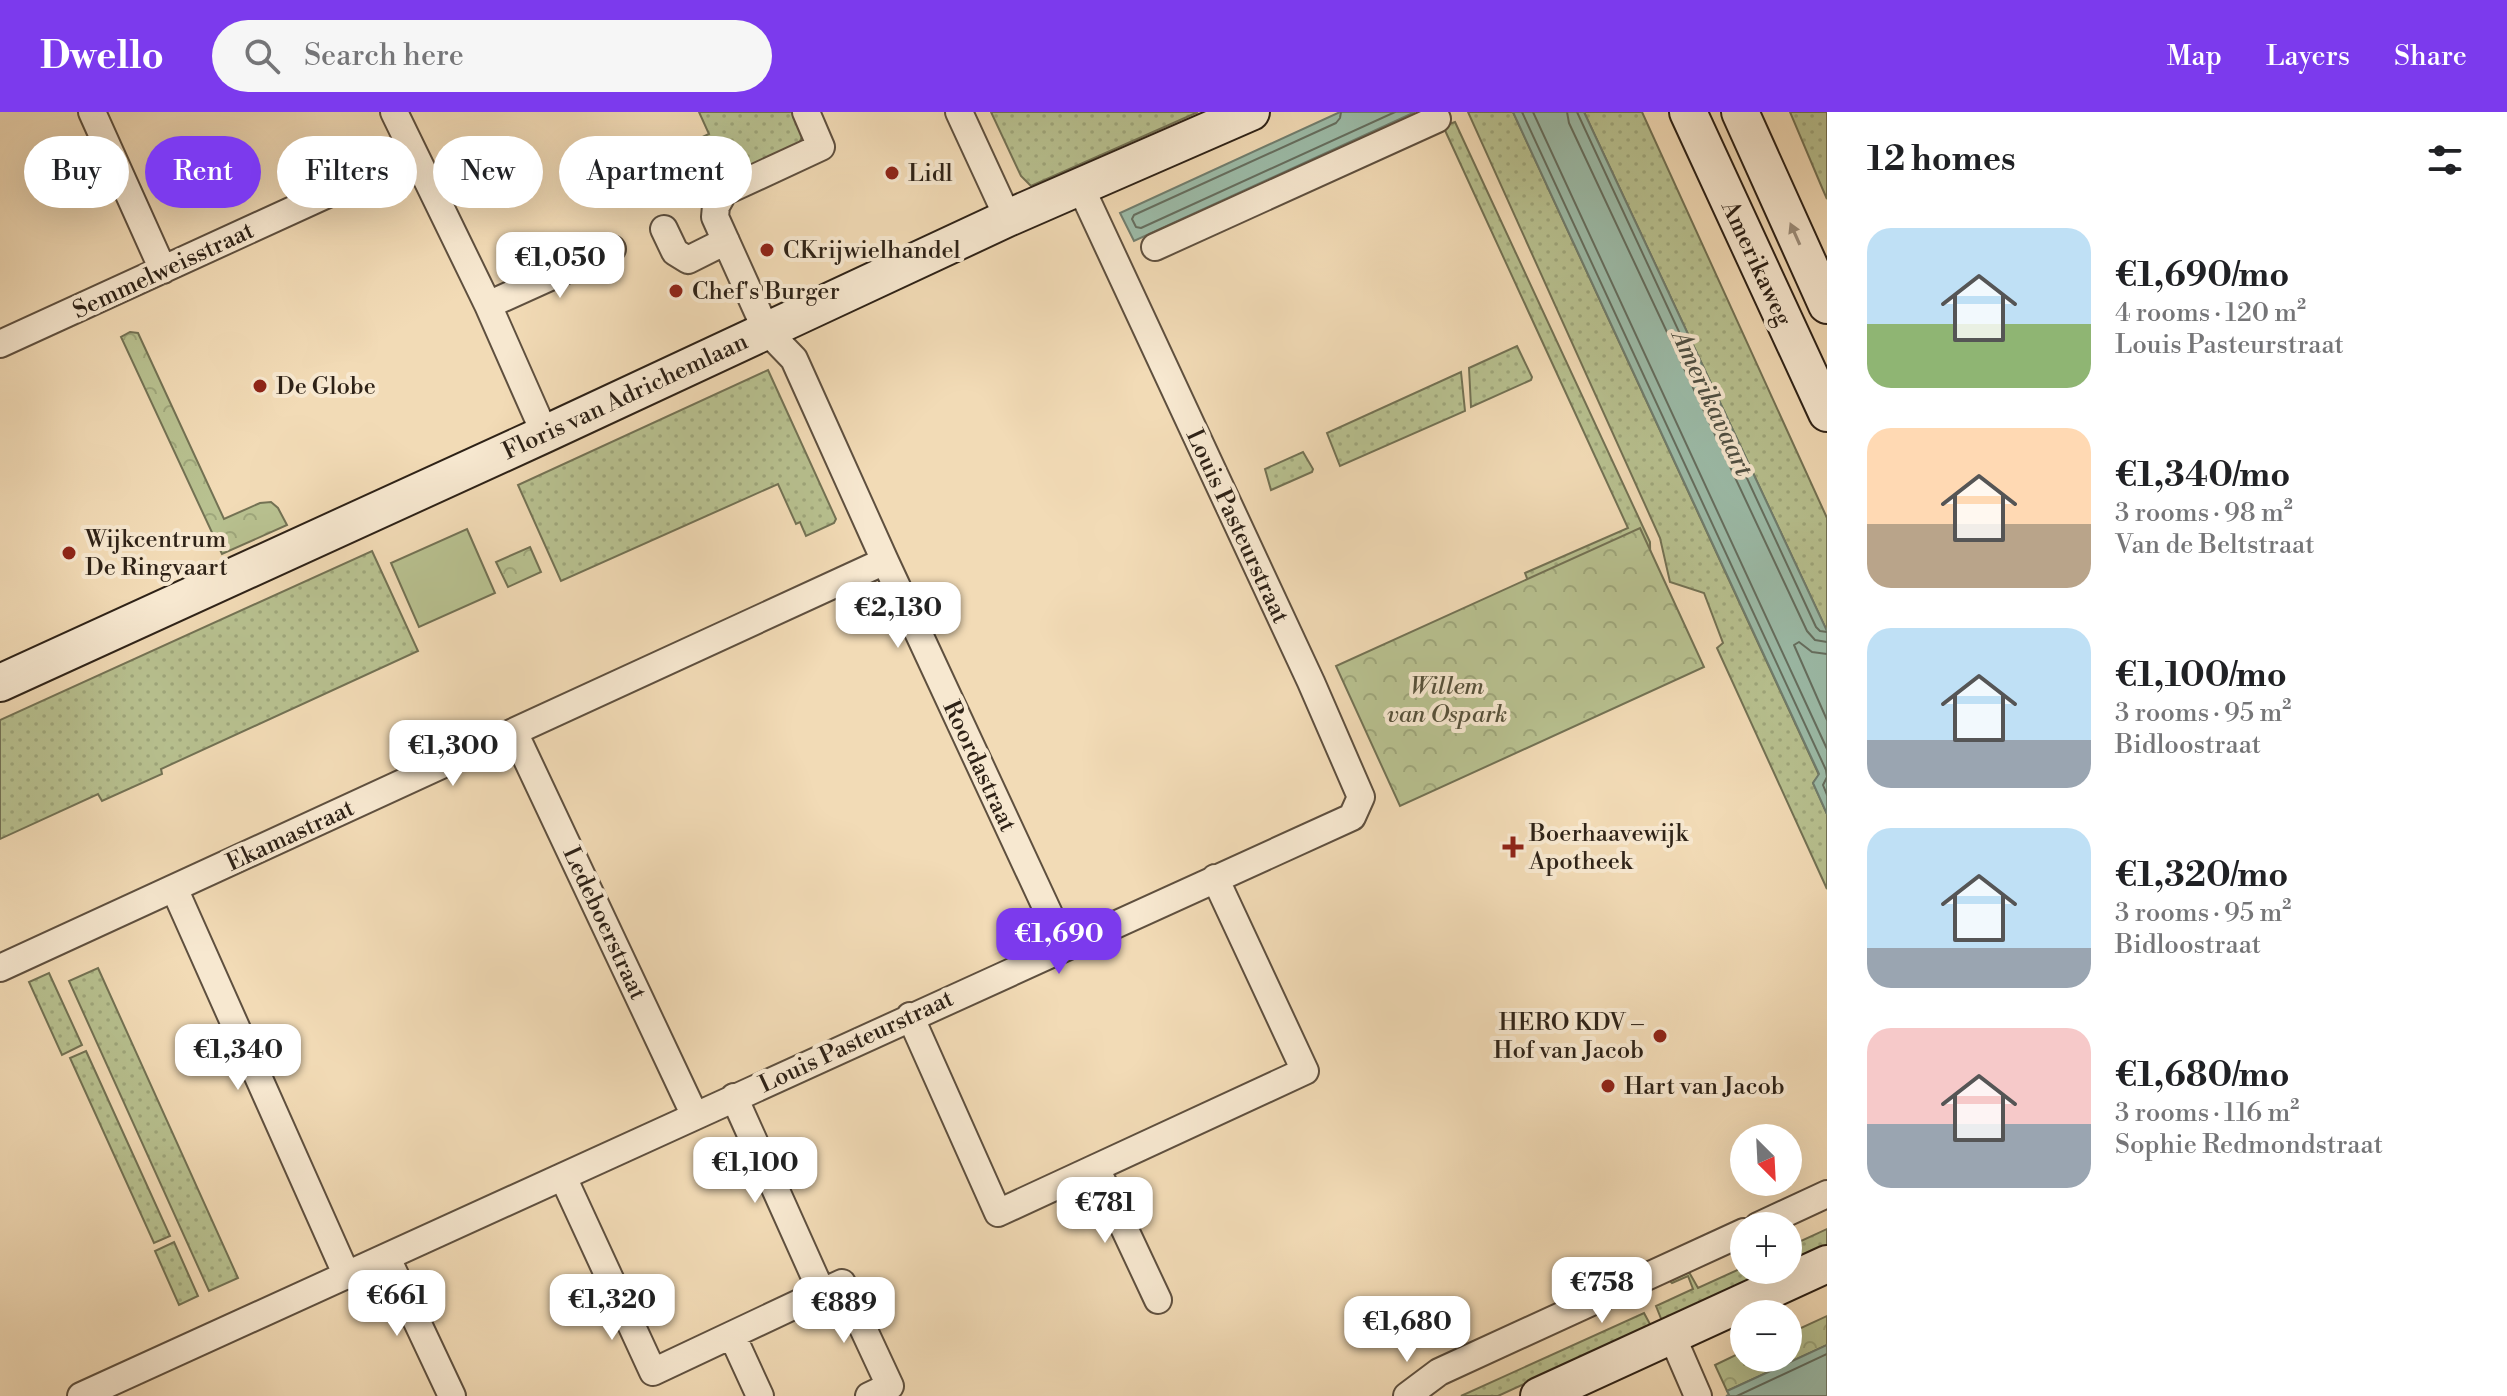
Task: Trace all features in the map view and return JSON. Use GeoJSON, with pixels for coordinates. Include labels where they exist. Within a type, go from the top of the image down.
{"type":"FeatureCollection","features":[{"type":"Feature","properties":{"kind":"street"},"geometry":{"type":"LineString","coordinates":[[92,112],[163,270]]}},
{"type":"Feature","properties":{"kind":"street"},"geometry":{"type":"LineString","coordinates":[[394,112],[405,136]]}},
{"type":"Feature","properties":{"kind":"street","name":"Roordastraat"},"geometry":{"type":"LineString","coordinates":[[806,112],[821,147],[724,192],[716,206],[715,217],[766,330],[794,359],[1064,946]]}},
{"type":"Feature","properties":{"kind":"street"},"geometry":{"type":"LineString","coordinates":[[959,112],[1008,218]]}},
{"type":"Feature","properties":{"kind":"street","name":"Floris van Adrichemlaan"},"geometry":{"type":"LineString","coordinates":[[0,683],[1008,218],[1251,112]]}},
{"type":"Feature","properties":{"kind":"street","name":"Amerikaweg"},"geometry":{"type":"LineString","coordinates":[[1688,112],[1827,413]]}},
{"type":"Feature","properties":{"kind":"street","name":"Amerikaweg"},"geometry":{"type":"LineString","coordinates":[[1740,112],[1827,305]]}},
{"type":"Feature","properties":{"kind":"street"},"geometry":{"type":"LineString","coordinates":[[1155,247],[1437,119]]}},
{"type":"Feature","properties":{"kind":"street"},"geometry":{"type":"LineString","coordinates":[[417,163],[488,305],[545,434]]}},
{"type":"Feature","properties":{"kind":"street","name":"Louis Pasteurstraat"},"geometry":{"type":"LineString","coordinates":[[81,1396],[1352,817],[1361,797],[1308,674],[1081,188]]}},
{"type":"Feature","properties":{"kind":"street","name":"Semmelweisstraat"},"geometry":{"type":"LineString","coordinates":[[0,344],[298,208]]}},
{"type":"Feature","properties":{"kind":"street"},"geometry":{"type":"LineString","coordinates":[[664,229],[675,252],[688,260],[726,241]]}},
{"type":"Feature","properties":{"kind":"street"},"geometry":{"type":"LineString","coordinates":[[488,305],[612,249]]}},
{"type":"Feature","properties":{"kind":"street","name":"Ekamastraat"},"geometry":{"type":"LineString","coordinates":[[0,968],[885,561]]}},
{"type":"Feature","properties":{"kind":"street","name":"Ledeboerstraat"},"geometry":{"type":"LineString","coordinates":[[514,732],[695,1116]]}},
{"type":"Feature","properties":{"kind":"street"},"geometry":{"type":"LineString","coordinates":[[910,1016],[998,1213],[1305,1071],[1215,878]]}},
{"type":"Feature","properties":{"kind":"street"},"geometry":{"type":"LineString","coordinates":[[174,888],[347,1276]]}},
{"type":"Feature","properties":{"kind":"street"},"geometry":{"type":"LineString","coordinates":[[734,1097],[822,1293]]}},
{"type":"Feature","properties":{"kind":"street"},"geometry":{"type":"LineString","coordinates":[[1096,1168],[1158,1300]]}},
{"type":"Feature","properties":{"kind":"street"},"geometry":{"type":"LineString","coordinates":[[563,1177],[653,1372],[842,1283],[890,1386],[869,1396]]}},
{"type":"Feature","properties":{"kind":"street"},"geometry":{"type":"LineString","coordinates":[[1788,1212],[1827,1194]]}},
{"type":"Feature","properties":{"kind":"street"},"geometry":{"type":"LineString","coordinates":[[1407,1396],[1439,1372],[1730,1238]]}},
{"type":"Feature","properties":{"kind":"street"},"geometry":{"type":"LineString","coordinates":[[387,1258],[452,1396]]}},
{"type":"Feature","properties":{"kind":"street"},"geometry":{"type":"LineString","coordinates":[[1589,1396],[1676,1345],[1827,1264]]}},
{"type":"Feature","properties":{"kind":"street"},"geometry":{"type":"LineString","coordinates":[[1797,1300],[1827,1286]]}},
{"type":"Feature","properties":{"kind":"street"},"geometry":{"type":"LineString","coordinates":[[1539,1396],[1676,1345],[1730,1329]]}},
{"type":"Feature","properties":{"kind":"street"},"geometry":{"type":"LineString","coordinates":[[732,1335],[760,1396]]}},
{"type":"Feature","properties":{"kind":"street"},"geometry":{"type":"LineString","coordinates":[[1676,1345],[1698,1396]]}},
{"type":"Feature","properties":{"kind":"green space"},"geometry":{"type":"Polygon","coordinates":[[[699,112],[794,112],[804,132],[797,149],[752,170],[752,136],[705,136],[709,134],[699,112]]]}},
{"type":"Feature","properties":{"kind":"green space"},"geometry":{"type":"Polygon","coordinates":[[[991,112],[1198,112],[1031,186],[1021,176],[991,112]]]}},
{"type":"Feature","properties":{"kind":"green space"},"geometry":{"type":"Polygon","coordinates":[[[1468,112],[1513,112],[1819,775],[1813,783],[1827,814],[1827,889],[1717,648],[1723,643],[1704,593],[1670,582],[1660,538],[1468,112]]]}},
{"type":"Feature","properties":{"kind":"green space"},"geometry":{"type":"Polygon","coordinates":[[[1584,112],[1642,112],[1827,518],[1827,631],[1584,112]]]}},
{"type":"Feature","properties":{"kind":"green space"},"geometry":{"type":"Polygon","coordinates":[[[1790,112],[1827,112],[1827,199],[1823,190],[1790,112]]]}},
{"type":"Feature","properties":{"kind":"green space"},"geometry":{"type":"Polygon","coordinates":[[[1455,122],[1650,542],[1651,613],[1534,596],[1525,573],[1628,528],[1443,126],[1455,122]]]}},
{"type":"Feature","properties":{"kind":"green space"},"geometry":{"type":"Polygon","coordinates":[[[130,332],[138,333],[224,519],[260,503],[271,502],[287,525],[222,554],[121,337],[130,332]]]}},
{"type":"Feature","properties":{"kind":"green space"},"geometry":{"type":"Polygon","coordinates":[[[1517,346],[1531,380],[1471,407],[1469,368],[1517,346]]]}},
{"type":"Feature","properties":{"kind":"green space"},"geometry":{"type":"Polygon","coordinates":[[[768,370],[836,519],[834,523],[806,536],[800,522],[796,524],[778,484],[561,581],[518,485],[768,370]]]}},
{"type":"Feature","properties":{"kind":"green space"},"geometry":{"type":"Polygon","coordinates":[[[1461,372],[1465,411],[1340,466],[1327,433],[1461,372]]]}},
{"type":"Feature","properties":{"kind":"green space"},"geometry":{"type":"Polygon","coordinates":[[[1303,452],[1312,472],[1271,490],[1265,469],[1303,452]]]}},
{"type":"Feature","properties":{"kind":"green space","name":"Willem van Ospark"},"geometry":{"type":"Polygon","coordinates":[[[1640,528],[1704,667],[1400,806],[1336,666],[1640,528]]]}},
{"type":"Feature","properties":{"kind":"green space"},"geometry":{"type":"Polygon","coordinates":[[[467,529],[495,593],[419,627],[391,563],[467,529]]]}},
{"type":"Feature","properties":{"kind":"green space"},"geometry":{"type":"Polygon","coordinates":[[[530,547],[541,572],[508,587],[496,562],[530,547]]]}},
{"type":"Feature","properties":{"kind":"green space"},"geometry":{"type":"Polygon","coordinates":[[[372,551],[418,651],[161,769],[162,774],[102,801],[98,794],[0,839],[0,720],[372,551]]]}},
{"type":"Feature","properties":{"kind":"green space"},"geometry":{"type":"Polygon","coordinates":[[[98,968],[238,1278],[209,1291],[69,981],[98,968]]]}},
{"type":"Feature","properties":{"kind":"green space"},"geometry":{"type":"Polygon","coordinates":[[[49,973],[82,1045],[62,1055],[29,982],[49,973]]]}},
{"type":"Feature","properties":{"kind":"green space"},"geometry":{"type":"Polygon","coordinates":[[[86,1051],[170,1236],[154,1243],[70,1058],[86,1051]]]}},
{"type":"Feature","properties":{"kind":"green space"},"geometry":{"type":"Polygon","coordinates":[[[1827,1229],[1827,1246],[1802,1258],[1802,1241],[1827,1229]]]}},
{"type":"Feature","properties":{"kind":"green space"},"geometry":{"type":"Polygon","coordinates":[[[174,1242],[198,1296],[179,1305],[155,1251],[174,1242]]]}},
{"type":"Feature","properties":{"kind":"green space"},"geometry":{"type":"Polygon","coordinates":[[[1689,1272],[1698,1288],[1730,1273],[1730,1284],[1743,1284],[1662,1321],[1656,1306],[1693,1289],[1688,1276],[1672,1283],[1670,1281],[1689,1272]]]}},
{"type":"Feature","properties":{"kind":"green space"},"geometry":{"type":"Polygon","coordinates":[[[1644,1313],[1651,1326],[1498,1396],[1461,1396],[1644,1313]]]}},
{"type":"Feature","properties":{"kind":"green space"},"geometry":{"type":"Polygon","coordinates":[[[1827,1316],[1827,1345],[1802,1356],[1802,1328],[1827,1316]]]}},
{"type":"Feature","properties":{"kind":"green space"},"geometry":{"type":"Polygon","coordinates":[[[1730,1358],[1730,1372],[1768,1372],[1727,1391],[1715,1365],[1730,1358]]]}},
{"type":"Feature","properties":{"kind":"water"},"geometry":{"type":"Polygon","coordinates":[[[1340,112],[1415,112],[1134,241],[1120,213],[1340,112]]]}},
{"type":"Feature","properties":{"kind":"water","name":"Amerikavaart"},"geometry":{"type":"Polygon","coordinates":[[[1513,112],[1584,112],[1827,631],[1827,814],[1813,783],[1819,774],[1513,112]]]}},
{"type":"Feature","properties":{"kind":"water"},"geometry":{"type":"Polygon","coordinates":[[[1827,1345],[1827,1396],[1726,1396],[1729,1395],[1727,1391],[1768,1372],[1802,1372],[1802,1356],[1827,1345]]]}},
{"type":"Feature","properties":{"kind":"place","name":"Lidl"},"geometry":{"type":"Point","coordinates":[892,173]}},
{"type":"Feature","properties":{"kind":"place","name":"CKrijwielhandel"},"geometry":{"type":"Point","coordinates":[767,250]}},
{"type":"Feature","properties":{"kind":"place","name":"Chef's Burger"},"geometry":{"type":"Point","coordinates":[676,291]}},
{"type":"Feature","properties":{"kind":"place","name":"De Globe"},"geometry":{"type":"Point","coordinates":[260,386]}},
{"type":"Feature","properties":{"kind":"place","name":"Wijkcentrum De Ringvaart"},"geometry":{"type":"Point","coordinates":[69,553]}},
{"type":"Feature","properties":{"kind":"place","name":"Boerhaavewijk Apotheek"},"geometry":{"type":"Point","coordinates":[1513,847]}},
{"type":"Feature","properties":{"kind":"place","name":"HERO KDV – Hof van Jacob"},"geometry":{"type":"Point","coordinates":[1660,1036]}},
{"type":"Feature","properties":{"kind":"place","name":"Hart van Jacob"},"geometry":{"type":"Point","coordinates":[1608,1086]}}]}
